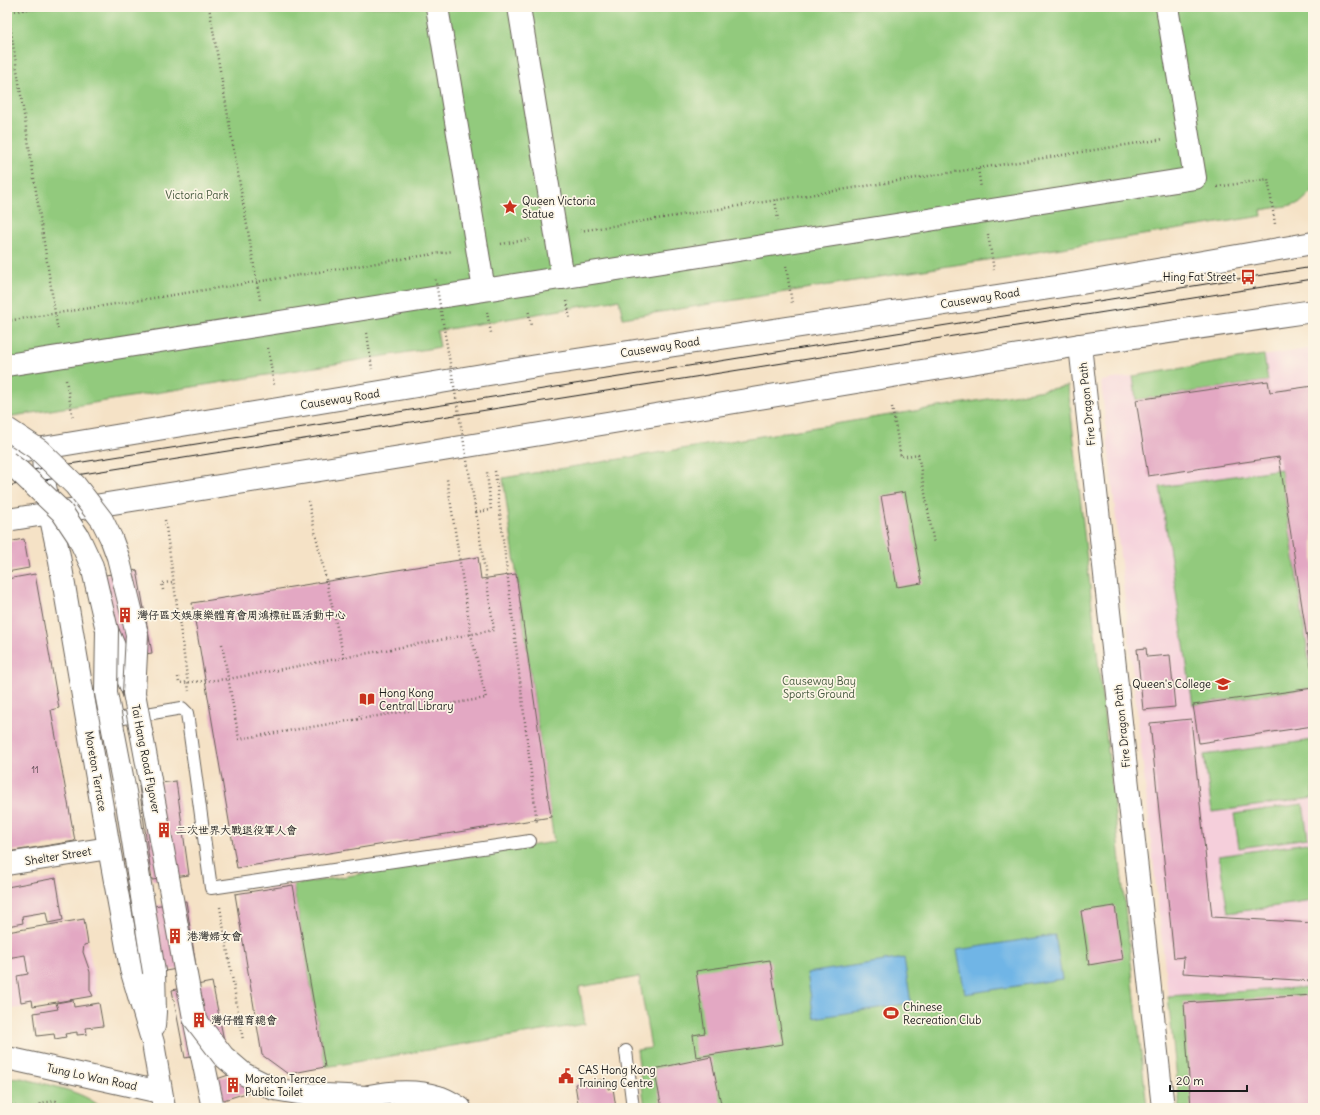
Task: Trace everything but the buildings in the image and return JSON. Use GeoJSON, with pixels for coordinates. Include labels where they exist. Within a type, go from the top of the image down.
{"type":"FeatureCollection","features":[{"type":"Feature","properties":{"kind":"main road"},"geometry":{"type":"LineString","coordinates":[[437,7],[484,290]]}},
{"type":"Feature","properties":{"kind":"main road"},"geometry":{"type":"LineString","coordinates":[[519,7],[563,278]]}},
{"type":"Feature","properties":{"kind":"main road"},"geometry":{"type":"LineString","coordinates":[[7,365],[1195,178],[1167,7]]}},
{"type":"Feature","properties":{"kind":"main road","name":"Causeway Road"},"geometry":{"type":"LineString","coordinates":[[7,454],[537,366],[1076,284],[1313,243]]}},
{"type":"Feature","properties":{"kind":"main road"},"geometry":{"type":"LineString","coordinates":[[7,520],[1080,345],[1313,312]]}},
{"type":"Feature","properties":{"kind":"main road","name":"Fire Dragon Path"},"geometry":{"type":"LineString","coordinates":[[1080,345],[1163,1108]]}},
{"type":"Feature","properties":{"kind":"main road","name":"Tai Hang Road Flyover"},"geometry":{"type":"LineString","coordinates":[[7,429],[39,450],[66,476],[89,501],[102,520],[111,538],[118,557],[137,634],[134,693]]}},
{"type":"Feature","properties":{"kind":"main road","name":"Moreton Terrace"},"geometry":{"type":"LineString","coordinates":[[44,448],[44,480],[59,556],[108,848],[131,969],[153,1043],[162,1100]]}},
{"type":"Feature","properties":{"kind":"main road","name":"Tai Hang Road Flyover"},"geometry":{"type":"LineString","coordinates":[[7,462],[19,471],[62,512],[78,536],[92,566],[107,630],[134,693],[194,1018],[213,1108]]}},
{"type":"Feature","properties":{"kind":"main road"},"geometry":{"type":"LineString","coordinates":[[107,630],[106,693],[126,797],[154,972],[155,1012],[153,1043]]}},
{"type":"Feature","properties":{"kind":"main road","name":"Shelter Street"},"geometry":{"type":"LineString","coordinates":[[7,864],[108,848]]}},
{"type":"Feature","properties":{"kind":"main road"},"geometry":{"type":"LineString","coordinates":[[194,1018],[223,1056],[244,1074],[274,1089],[304,1094],[368,1097]]}},
{"type":"Feature","properties":{"kind":"main road","name":"Tung Lo Wan Road"},"geometry":{"type":"LineString","coordinates":[[7,1058],[162,1100]]}},
{"type":"Feature","properties":{"kind":"main road"},"geometry":{"type":"LineString","coordinates":[[337,1108],[368,1097],[386,1094],[425,1094],[437,1096],[460,1108]]}},
{"type":"Feature","properties":{"kind":"lane"},"geometry":{"type":"LineString","coordinates":[[88,724],[182,708],[187,712],[211,888],[530,841]]}},
{"type":"Feature","properties":{"kind":"lane"},"geometry":{"type":"LineString","coordinates":[[626,1051],[633,1108]]}},
{"type":"Feature","properties":{"kind":"path"},"geometry":{"type":"LineString","coordinates":[[42,7],[7,12],[73,418]]}},
{"type":"Feature","properties":{"kind":"path"},"geometry":{"type":"LineString","coordinates":[[208,7],[274,386]]}},
{"type":"Feature","properties":{"kind":"path"},"geometry":{"type":"LineString","coordinates":[[7,321],[1188,136]]}},
{"type":"Feature","properties":{"kind":"path"},"geometry":{"type":"LineString","coordinates":[[1195,178],[1197,190],[1268,179],[1276,224]]}},
{"type":"Feature","properties":{"kind":"path"},"geometry":{"type":"LineString","coordinates":[[178,677],[179,683],[228,679],[494,630],[476,512],[435,277]]}},
{"type":"Feature","properties":{"kind":"path"},"geometry":{"type":"LineString","coordinates":[[892,407],[901,457],[918,454],[934,544]]}},
{"type":"Feature","properties":{"kind":"path"},"geometry":{"type":"LineString","coordinates":[[495,471],[538,830]]}},
{"type":"Feature","properties":{"kind":"path"},"geometry":{"type":"LineString","coordinates":[[476,512],[491,510],[487,472]]}},
{"type":"Feature","properties":{"kind":"path"},"geometry":{"type":"LineString","coordinates":[[222,644],[238,739],[486,698],[471,634],[447,479]]}},
{"type":"Feature","properties":{"kind":"path"},"geometry":{"type":"LineString","coordinates":[[161,496],[190,698]]}},
{"type":"Feature","properties":{"kind":"path"},"geometry":{"type":"LineString","coordinates":[[308,501],[344,658]]}},
{"type":"Feature","properties":{"kind":"path"},"geometry":{"type":"LineString","coordinates":[[163,590],[162,583],[174,582]]}},
{"type":"Feature","properties":{"kind":"path"},"geometry":{"type":"LineString","coordinates":[[217,887],[244,1047]]}},
{"type":"Feature","properties":{"kind":"path"},"geometry":{"type":"LineString","coordinates":[[39,1108],[41,1103],[56,1101],[62,1108]]}},
{"type":"Feature","properties":{"kind":"path"},"geometry":{"type":"LineString","coordinates":[[7,1104],[22,1108]]}},
{"type":"Feature","properties":{"kind":"shaded area","name":"Queen's College"},"geometry":{"type":"Polygon","coordinates":[[[1313,348],[1313,987],[1168,996],[1101,381],[1313,348]]]}},
{"type":"Feature","properties":{"kind":"shaded area"},"geometry":{"type":"Polygon","coordinates":[[[88,944],[97,995],[7,1010],[7,958],[88,944]]]}},
{"type":"Feature","properties":{"kind":"green space","name":"Victoria Park"},"geometry":{"type":"Polygon","coordinates":[[[7,7],[1313,7],[1313,191],[1299,204],[1261,210],[1262,216],[623,318],[619,300],[437,331],[440,347],[7,417],[7,7]]]}},
{"type":"Feature","properties":{"kind":"green space"},"geometry":{"type":"Polygon","coordinates":[[[1264,355],[1268,381],[1136,400],[1133,376],[1264,355]]]}},
{"type":"Feature","properties":{"kind":"green space","name":"Causeway Bay Sports Ground"},"geometry":{"type":"Polygon","coordinates":[[[1068,386],[1147,1108],[645,1108],[637,1050],[651,1048],[639,977],[579,987],[585,1024],[325,1067],[293,885],[554,842],[503,478],[1068,386]]]}},
{"type":"Feature","properties":{"kind":"green space"},"geometry":{"type":"Polygon","coordinates":[[[1281,469],[1313,688],[1193,705],[1160,487],[1281,469]]]}},
{"type":"Feature","properties":{"kind":"green space"},"geometry":{"type":"Polygon","coordinates":[[[1313,740],[1313,798],[1212,812],[1204,755],[1313,740]]]}},
{"type":"Feature","properties":{"kind":"green space"},"geometry":{"type":"Polygon","coordinates":[[[1303,804],[1308,838],[1239,848],[1234,814],[1303,804]]]}},
{"type":"Feature","properties":{"kind":"green space"},"geometry":{"type":"Polygon","coordinates":[[[1313,842],[1313,901],[1228,913],[1219,856],[1313,842]]]}},
{"type":"Feature","properties":{"kind":"green space"},"geometry":{"type":"Polygon","coordinates":[[[1313,987],[1313,1108],[1180,1108],[1168,996],[1313,987]]]}},
{"type":"Feature","properties":{"kind":"green space"},"geometry":{"type":"Polygon","coordinates":[[[21,1078],[74,1092],[94,1102],[102,1108],[7,1108],[7,1079],[21,1078]]]}},
{"type":"Feature","properties":{"kind":"water"},"geometry":{"type":"Polygon","coordinates":[[[1055,935],[1062,979],[965,994],[957,950],[1055,935]]]}},
{"type":"Feature","properties":{"kind":"water"},"geometry":{"type":"Polygon","coordinates":[[[904,958],[911,1003],[814,1018],[807,973],[904,958]]]}},
{"type":"Feature","properties":{"kind":"tram line"},"geometry":{"type":"LineString","coordinates":[[7,474],[1313,267]]}},
{"type":"Feature","properties":{"kind":"tram line"},"geometry":{"type":"LineString","coordinates":[[7,486],[1313,279]]}},
{"type":"Feature","properties":{"kind":"place","name":"Queen Victoria Statue"},"geometry":{"type":"Point","coordinates":[510,207]}},
{"type":"Feature","properties":{"kind":"place","name":"Hing Fat Street"},"geometry":{"type":"Point","coordinates":[1248,277]}},
{"type":"Feature","properties":{"kind":"place","name":"灣仔區文娛康樂體育會周鴻標社區活動中心"},"geometry":{"type":"Point","coordinates":[125,615]}},
{"type":"Feature","properties":{"kind":"place","name":"Queen's College"},"geometry":{"type":"Point","coordinates":[1223,684]}},
{"type":"Feature","properties":{"kind":"place","name":"Hong Kong Central Library"},"geometry":{"type":"Point","coordinates":[367,699]}},
{"type":"Feature","properties":{"kind":"place","name":"二次世界大戰退役軍人會"},"geometry":{"type":"Point","coordinates":[164,830]}},
{"type":"Feature","properties":{"kind":"place","name":"港灣婦女會"},"geometry":{"type":"Point","coordinates":[175,936]}},
{"type":"Feature","properties":{"kind":"place","name":"Chinese Recreation Club"},"geometry":{"type":"Point","coordinates":[891,1013]}},
{"type":"Feature","properties":{"kind":"place","name":"灣仔體育總會"},"geometry":{"type":"Point","coordinates":[199,1020]}},
{"type":"Feature","properties":{"kind":"place","name":"CAS Hong Kong Training Centre"},"geometry":{"type":"Point","coordinates":[566,1076]}},
{"type":"Feature","properties":{"kind":"place","name":"Moreton Terrace Public Toilet"},"geometry":{"type":"Point","coordinates":[233,1085]}}]}
